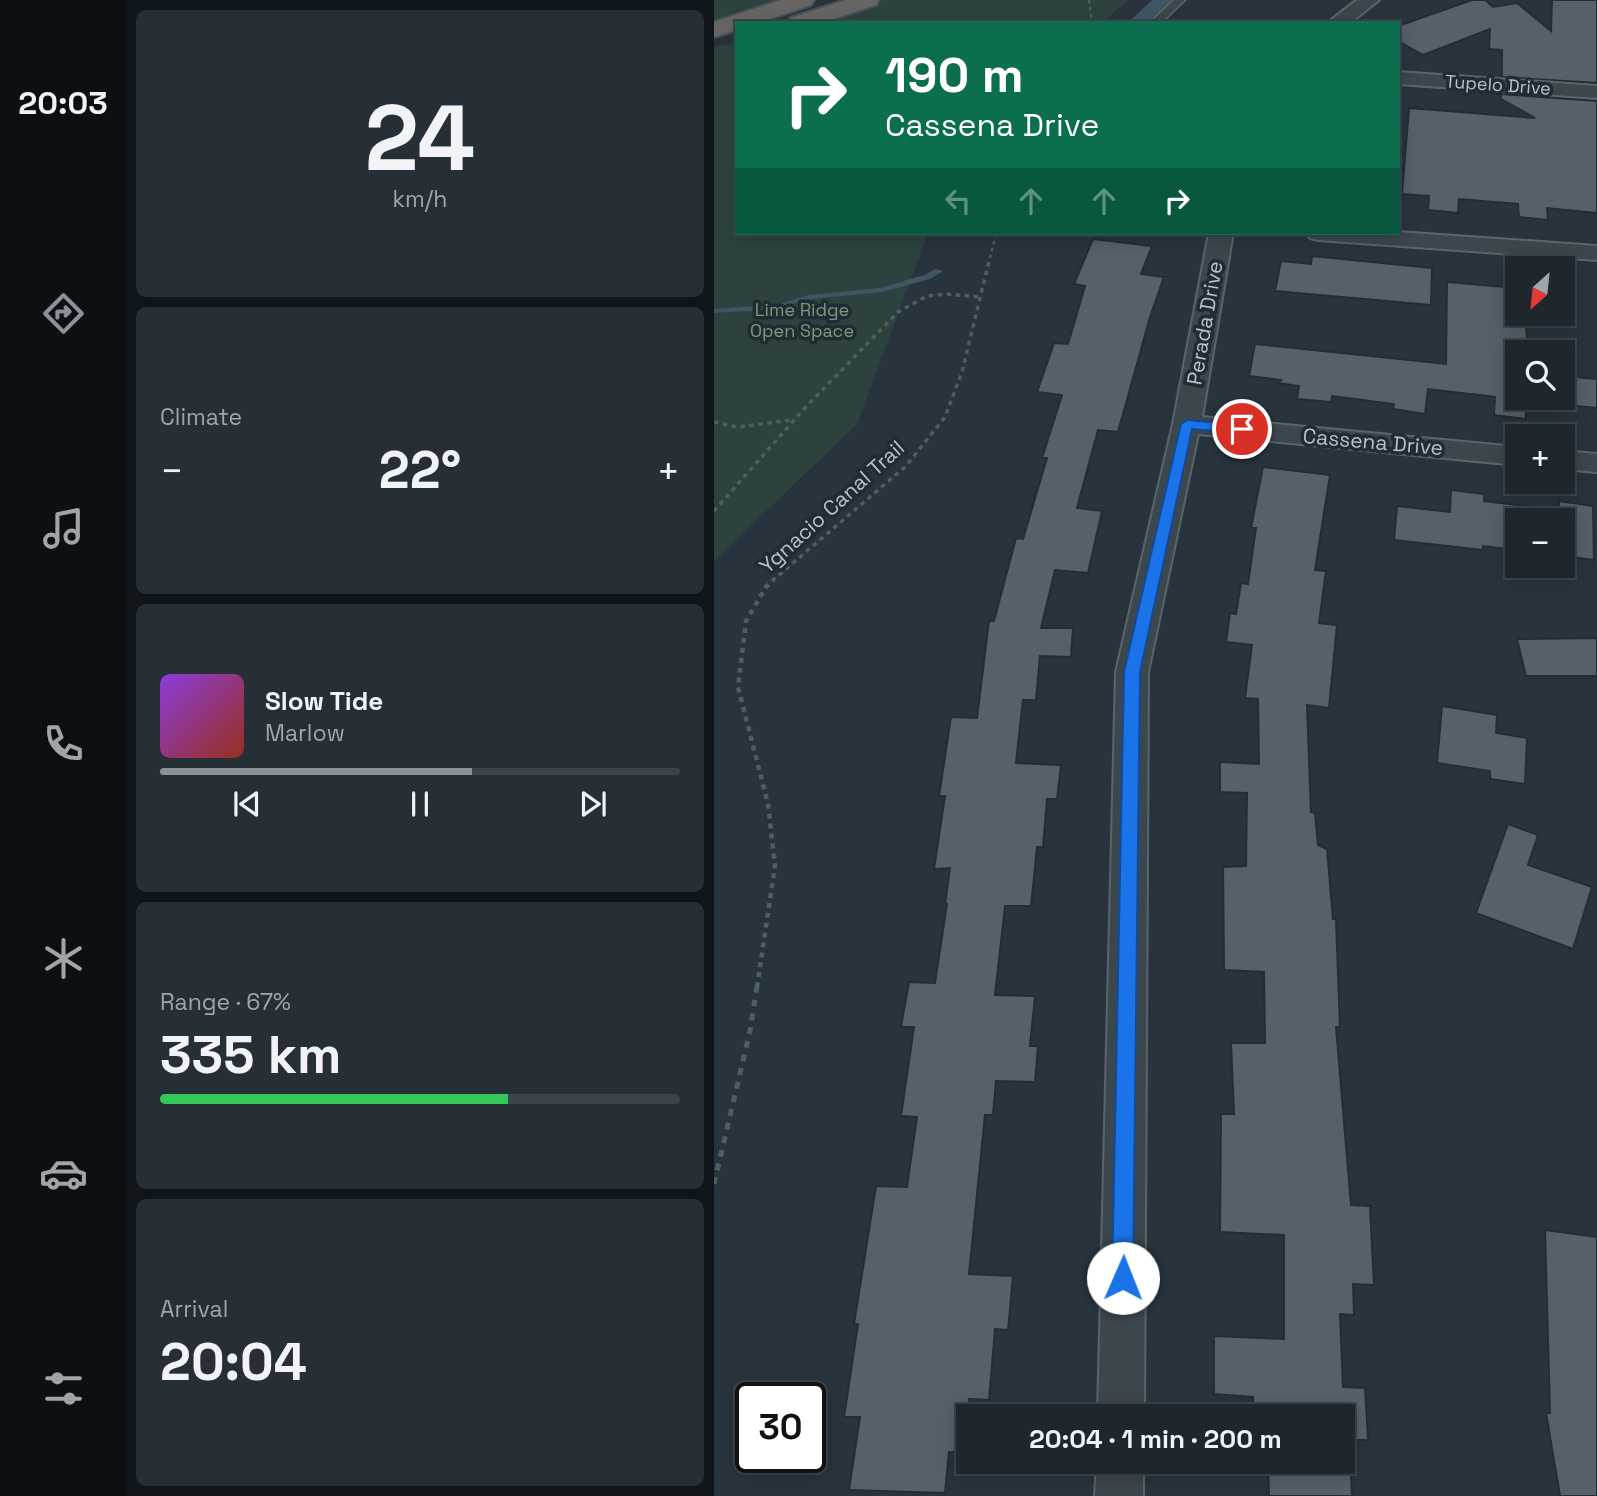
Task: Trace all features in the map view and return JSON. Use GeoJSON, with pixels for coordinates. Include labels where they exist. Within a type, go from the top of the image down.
{"type":"FeatureCollection","features":[{"type":"Feature","properties":{"kind":"highway"},"geometry":{"type":"LineString","coordinates":[[741,21],[803,0]]}},
{"type":"Feature","properties":{"kind":"highway"},"geometry":{"type":"LineString","coordinates":[[804,21],[868,0]]}},
{"type":"Feature","properties":{"kind":"highway"},"geometry":{"type":"LineString","coordinates":[[714,30],[735,23]]}},
{"type":"Feature","properties":{"kind":"highway"},"geometry":{"type":"LineString","coordinates":[[714,48],[735,42]]}},
{"type":"Feature","properties":{"kind":"street"},"geometry":{"type":"LineString","coordinates":[[1340,21],[1368,0]]}},
{"type":"Feature","properties":{"kind":"street","name":"Tupelo Drive"},"geometry":{"type":"LineString","coordinates":[[1400,78],[1597,92]]}},
{"type":"Feature","properties":{"kind":"street","name":"Perada Drive"},"geometry":{"type":"LineString","coordinates":[[1121,1404],[1132,672],[1187,424],[1221,235]]}},
{"type":"Feature","properties":{"kind":"street"},"geometry":{"type":"LineString","coordinates":[[1346,235],[1597,253]]}},
{"type":"Feature","properties":{"kind":"street","name":"Cassena Drive"},"geometry":{"type":"LineString","coordinates":[[1187,424],[1505,455]]}},
{"type":"Feature","properties":{"kind":"street"},"geometry":{"type":"LineString","coordinates":[[1575,461],[1597,463]]}},
{"type":"Feature","properties":{"kind":"street"},"geometry":{"type":"LineString","coordinates":[[1119,1496],[1120,1474]]}},
{"type":"Feature","properties":{"kind":"lane"},"geometry":{"type":"LineString","coordinates":[[1156,21],[1180,0]]}},
{"type":"Feature","properties":{"kind":"path"},"geometry":{"type":"LineString","coordinates":[[1089,0],[1092,21]]}},
{"type":"Feature","properties":{"kind":"path","name":"Ygnacio Canal Trail"},"geometry":{"type":"LineString","coordinates":[[714,1184],[750,1031],[775,866],[768,804],[738,687],[746,621],[766,587],[906,466],[945,416],[962,372],[996,235]]}},
{"type":"Feature","properties":{"kind":"path"},"geometry":{"type":"LineString","coordinates":[[714,511],[792,419],[886,324],[908,306],[926,296],[947,294],[980,297]]}},
{"type":"Feature","properties":{"kind":"path"},"geometry":{"type":"LineString","coordinates":[[714,422],[738,427],[792,419]]}},
{"type":"Feature","properties":{"kind":"green space"},"geometry":{"type":"Polygon","coordinates":[[[714,0],[803,0],[735,21],[714,30],[714,0]]]}},
{"type":"Feature","properties":{"kind":"green space"},"geometry":{"type":"Polygon","coordinates":[[[868,0],[1128,0],[1104,21],[804,21],[868,0]]]}},
{"type":"Feature","properties":{"kind":"green space","name":"Lime Ridge Open Space"},"geometry":{"type":"Polygon","coordinates":[[[735,42],[735,235],[927,235],[857,424],[714,561],[714,48],[735,42]]]}},
{"type":"Feature","properties":{"kind":"building"},"geometry":{"type":"Polygon","coordinates":[[[1472,0],[1485,0],[1493,7],[1517,3],[1551,31],[1552,0],[1597,0],[1597,83],[1502,77],[1502,50],[1489,49],[1490,29],[1423,55],[1400,42],[1400,25],[1472,0]]]}},
{"type":"Feature","properties":{"kind":"building"},"geometry":{"type":"Polygon","coordinates":[[[1501,94],[1597,101],[1597,213],[1547,208],[1548,220],[1519,217],[1518,204],[1459,199],[1458,213],[1428,210],[1429,196],[1402,194],[1409,108],[1535,118],[1501,99],[1501,94]]]}},
{"type":"Feature","properties":{"kind":"building"},"geometry":{"type":"Polygon","coordinates":[[[1093,239],[1152,246],[1141,274],[1164,277],[1118,432],[1098,430],[1077,508],[1102,511],[1088,573],[1055,570],[1041,628],[1073,628],[1071,657],[1040,656],[1036,700],[1023,700],[1016,763],[1061,765],[1057,799],[1047,799],[1043,847],[1037,847],[1031,906],[1005,906],[995,995],[1035,996],[1030,1046],[1038,1046],[1035,1082],[996,1081],[993,1115],[985,1115],[969,1274],[1013,1276],[1008,1330],[995,1329],[989,1400],[969,1399],[969,1404],[956,1404],[956,1452],[949,1452],[945,1493],[849,1490],[860,1417],[844,1417],[858,1324],[854,1324],[876,1186],[907,1187],[917,1117],[901,1116],[914,1027],[901,1027],[909,982],[935,983],[947,904],[950,868],[934,869],[945,796],[939,796],[951,717],[977,718],[989,621],[994,621],[1016,538],[1023,539],[1047,458],[1042,458],[1062,395],[1037,392],[1054,343],[1068,344],[1085,286],[1074,284],[1093,239]]]}},
{"type":"Feature","properties":{"kind":"building"},"geometry":{"type":"Polygon","coordinates":[[[1312,256],[1432,268],[1431,305],[1275,291],[1281,261],[1311,264],[1312,256]]]}},
{"type":"Feature","properties":{"kind":"building"},"geometry":{"type":"Polygon","coordinates":[[[1447,282],[1505,287],[1505,326],[1526,326],[1527,340],[1505,340],[1505,410],[1526,410],[1526,419],[1494,415],[1495,397],[1428,389],[1425,414],[1393,409],[1394,404],[1332,396],[1331,402],[1297,399],[1299,386],[1278,383],[1281,380],[1249,376],[1255,344],[1446,364],[1447,282]]]}},
{"type":"Feature","properties":{"kind":"building"},"geometry":{"type":"Polygon","coordinates":[[[1575,377],[1597,379],[1597,408],[1575,406],[1575,377]]]}},
{"type":"Feature","properties":{"kind":"building"},"geometry":{"type":"Polygon","coordinates":[[[1263,467],[1330,475],[1315,570],[1326,571],[1319,623],[1337,625],[1329,708],[1307,705],[1311,812],[1315,813],[1318,845],[1327,849],[1333,919],[1336,919],[1340,1027],[1336,1027],[1351,1205],[1370,1206],[1374,1285],[1353,1284],[1354,1315],[1340,1314],[1343,1387],[1365,1388],[1368,1440],[1355,1440],[1355,1404],[1253,1404],[1253,1397],[1214,1394],[1214,1336],[1284,1339],[1284,1235],[1220,1232],[1221,1114],[1234,1114],[1231,1043],[1265,1043],[1264,972],[1224,970],[1223,867],[1246,866],[1247,793],[1220,792],[1220,762],[1259,764],[1258,699],[1245,698],[1252,645],[1226,642],[1230,613],[1236,614],[1241,583],[1248,584],[1256,528],[1251,528],[1263,467]]]}},
{"type":"Feature","properties":{"kind":"building"},"geometry":{"type":"Polygon","coordinates":[[[1451,490],[1484,494],[1484,501],[1542,508],[1505,508],[1505,549],[1483,546],[1483,550],[1394,540],[1397,506],[1450,512],[1451,490]]]}},
{"type":"Feature","properties":{"kind":"building"},"geometry":{"type":"Polygon","coordinates":[[[1559,501],[1593,506],[1594,560],[1575,558],[1575,508],[1559,508],[1559,501]]]}},
{"type":"Feature","properties":{"kind":"building"},"geometry":{"type":"Polygon","coordinates":[[[1597,638],[1597,676],[1526,676],[1517,639],[1597,638]]]}},
{"type":"Feature","properties":{"kind":"building"},"geometry":{"type":"Polygon","coordinates":[[[1442,706],[1497,715],[1496,733],[1527,738],[1525,784],[1490,779],[1490,771],[1437,763],[1442,706]]]}},
{"type":"Feature","properties":{"kind":"building"},"geometry":{"type":"Polygon","coordinates":[[[1508,824],[1538,835],[1528,865],[1592,887],[1573,949],[1476,913],[1508,824]]]}},
{"type":"Feature","properties":{"kind":"building"},"geometry":{"type":"Polygon","coordinates":[[[1545,1230],[1597,1237],[1597,1496],[1560,1496],[1546,1413],[1550,1413],[1545,1230]]]}},
{"type":"Feature","properties":{"kind":"building"},"geometry":{"type":"Polygon","coordinates":[[[1268,1474],[1351,1474],[1352,1496],[1269,1496],[1268,1474]]]}},
{"type":"Feature","properties":{"kind":"waterway"},"geometry":{"type":"LineString","coordinates":[[1141,21],[1164,0]]}},
{"type":"Feature","properties":{"kind":"waterway"},"geometry":{"type":"LineString","coordinates":[[714,311],[777,307],[809,297],[882,290],[939,271]]}},
{"type":"Feature","properties":{"kind":"route"},"geometry":{"type":"LineString","coordinates":[[1123,1278],[1132,672],[1187,424],[1242,429]]}}]}
